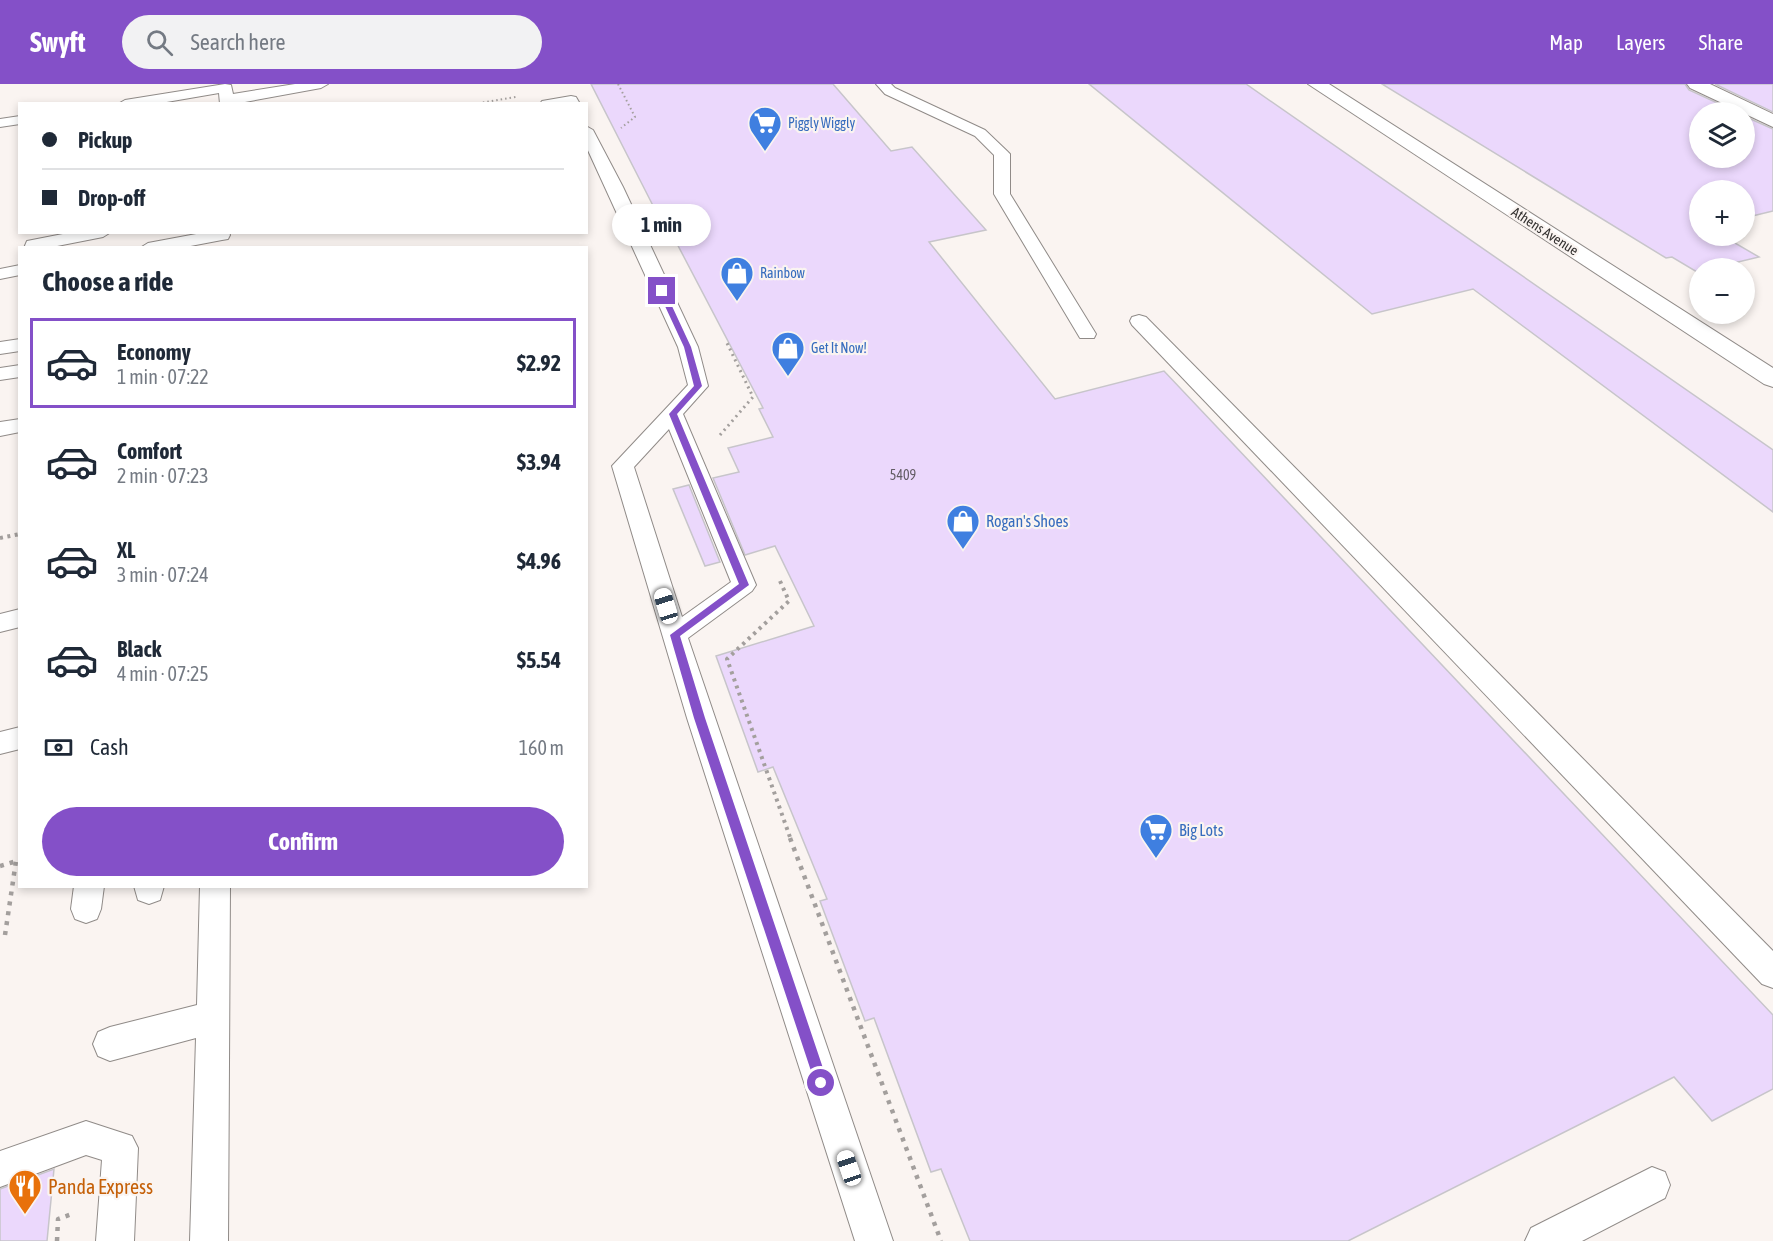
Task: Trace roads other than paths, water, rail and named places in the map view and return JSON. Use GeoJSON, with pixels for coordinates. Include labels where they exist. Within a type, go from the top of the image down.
{"type":"FeatureCollection","features":[{"type":"Feature","properties":{"kind":"street","name":"Athens Avenue"},"geometry":{"type":"LineString","coordinates":[[1317,84],[1773,379]]}},
{"type":"Feature","properties":{"kind":"street"},"geometry":{"type":"LineString","coordinates":[[1696,84],[1773,121]]}},
{"type":"Feature","properties":{"kind":"lane"},"geometry":{"type":"LineString","coordinates":[[138,102],[226,88],[227,101],[321,84]]}},
{"type":"Feature","properties":{"kind":"lane"},"geometry":{"type":"LineString","coordinates":[[883,84],[890,91],[980,133],[1002,154],[1002,194],[1087,334]]}},
{"type":"Feature","properties":{"kind":"lane"},"geometry":{"type":"LineString","coordinates":[[0,123],[18,120]]}},
{"type":"Feature","properties":{"kind":"lane"},"geometry":{"type":"LineString","coordinates":[[588,134],[615,187],[688,347],[698,386],[623,466],[699,718],[874,1241]]}},
{"type":"Feature","properties":{"kind":"lane"},"geometry":{"type":"LineString","coordinates":[[33,246],[92,234]]}},
{"type":"Feature","properties":{"kind":"lane"},"geometry":{"type":"LineString","coordinates":[[163,246],[222,238]]}},
{"type":"Feature","properties":{"kind":"lane"},"geometry":{"type":"LineString","coordinates":[[0,274],[18,270]]}},
{"type":"Feature","properties":{"kind":"lane"},"geometry":{"type":"LineString","coordinates":[[1139,321],[1773,973]]}},
{"type":"Feature","properties":{"kind":"lane"},"geometry":{"type":"LineString","coordinates":[[0,348],[18,345]]}},
{"type":"Feature","properties":{"kind":"lane"},"geometry":{"type":"LineString","coordinates":[[0,374],[18,371]]}},
{"type":"Feature","properties":{"kind":"lane"},"geometry":{"type":"LineString","coordinates":[[673,414],[744,585],[675,635]]}},
{"type":"Feature","properties":{"kind":"lane"},"geometry":{"type":"LineString","coordinates":[[0,429],[18,425]]}},
{"type":"Feature","properties":{"kind":"lane"},"geometry":{"type":"LineString","coordinates":[[0,623],[18,618]]}},
{"type":"Feature","properties":{"kind":"lane"},"geometry":{"type":"LineString","coordinates":[[0,743],[18,738]]}},
{"type":"Feature","properties":{"kind":"lane"},"geometry":{"type":"LineString","coordinates":[[209,1241],[215,888]]}},
{"type":"Feature","properties":{"kind":"lane"},"geometry":{"type":"LineString","coordinates":[[110,1044],[213,1017]]}},
{"type":"Feature","properties":{"kind":"lane"},"geometry":{"type":"LineString","coordinates":[[0,1169],[86,1138],[120,1148],[115,1241]]}},
{"type":"Feature","properties":{"kind":"lane"},"geometry":{"type":"LineString","coordinates":[[1544,1241],[1652,1185]]}},
{"type":"Feature","properties":{"kind":"place","name":"Piggly Wiggly"},"geometry":{"type":"Point","coordinates":[765,152]}},
{"type":"Feature","properties":{"kind":"place","name":"Rainbow"},"geometry":{"type":"Point","coordinates":[737,302]}},
{"type":"Feature","properties":{"kind":"place","name":"Get It Now!"},"geometry":{"type":"Point","coordinates":[788,377]}},
{"type":"Feature","properties":{"kind":"place","name":"Rogan's Shoes"},"geometry":{"type":"Point","coordinates":[963,550]}},
{"type":"Feature","properties":{"kind":"place","name":"Big Lots"},"geometry":{"type":"Point","coordinates":[1156,859]}},
{"type":"Feature","properties":{"kind":"place","name":"Panda Express"},"geometry":{"type":"Point","coordinates":[25,1215]}}]}
